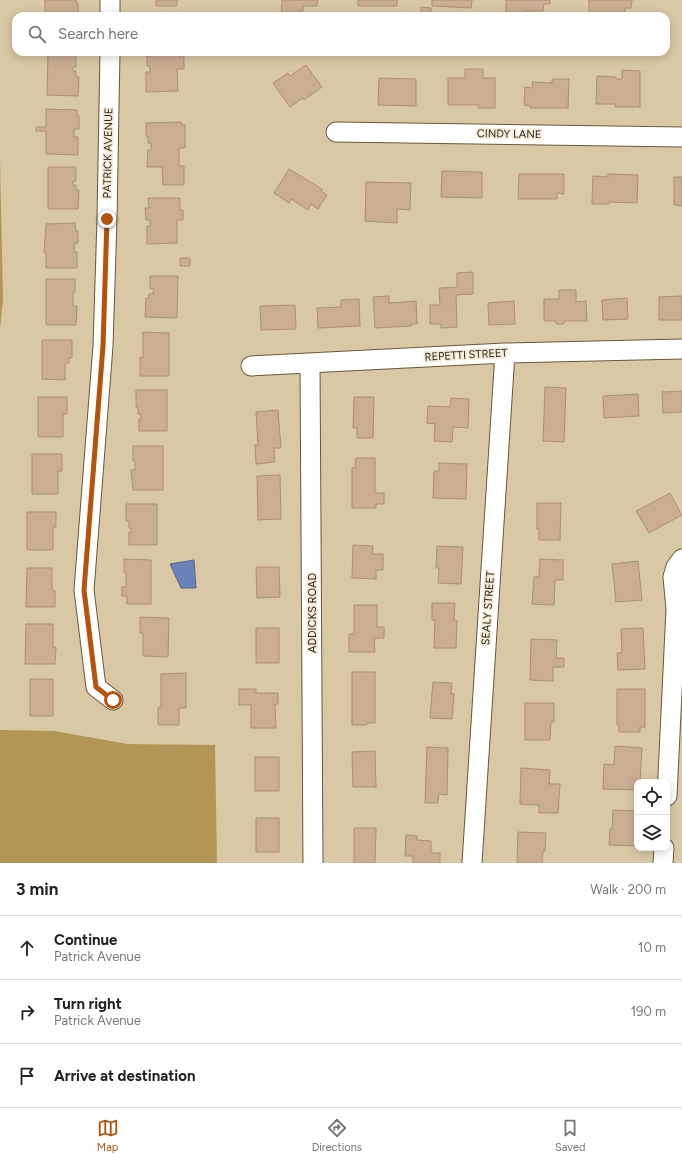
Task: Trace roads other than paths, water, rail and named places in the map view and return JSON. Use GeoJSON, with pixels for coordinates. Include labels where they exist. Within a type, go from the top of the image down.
{"type":"FeatureCollection","features":[{"type":"Feature","properties":{"kind":"street"},"geometry":{"type":"LineString","coordinates":[[110,0],[110,12]]}},
{"type":"Feature","properties":{"kind":"street","name":"PATRICK AVENUE"},"geometry":{"type":"LineString","coordinates":[[110,56],[103,346],[84,590],[96,687],[113,700]]}},
{"type":"Feature","properties":{"kind":"street","name":"CINDY LANE"},"geometry":{"type":"LineString","coordinates":[[336,132],[682,137]]}},
{"type":"Feature","properties":{"kind":"street","name":"REPETTI STREET"},"geometry":{"type":"LineString","coordinates":[[251,366],[505,353],[682,349]]}},
{"type":"Feature","properties":{"kind":"street","name":"SEALY STREET"},"geometry":{"type":"LineString","coordinates":[[472,863],[505,353]]}},
{"type":"Feature","properties":{"kind":"street","name":"ADDICKS ROAD"},"geometry":{"type":"LineString","coordinates":[[310,363],[313,863]]}},
{"type":"Feature","properties":{"kind":"street"},"geometry":{"type":"LineString","coordinates":[[668,779],[676,609],[673,577],[676,567],[682,559]]}},
{"type":"Feature","properties":{"kind":"street"},"geometry":{"type":"LineString","coordinates":[[663,863],[664,851]]}},
{"type":"Feature","properties":{"kind":"water"},"geometry":{"type":"Polygon","coordinates":[[[194,560],[196,588],[181,588],[170,564],[194,560]]]}}]}
